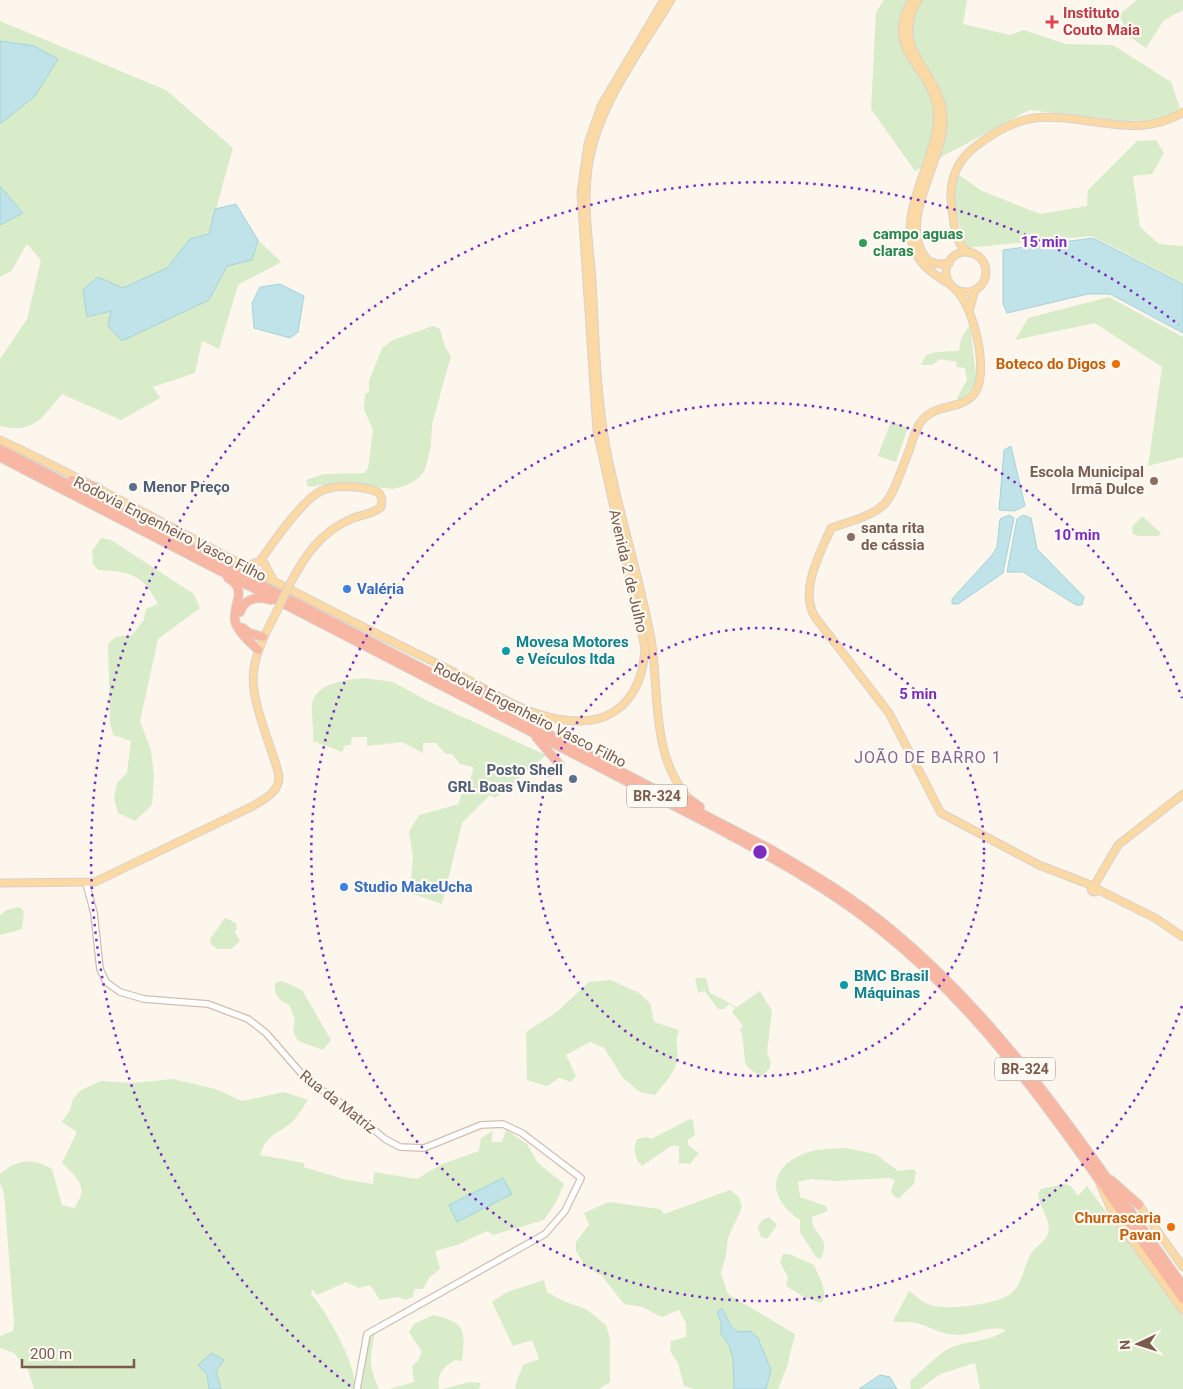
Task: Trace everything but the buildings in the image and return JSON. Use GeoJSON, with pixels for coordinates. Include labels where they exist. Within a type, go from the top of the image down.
{"type":"FeatureCollection","features":[{"type":"Feature","properties":{"kind":"highway","name":"Rodovia Engenheiro Vasco Filho"},"geometry":{"type":"LineString","coordinates":[[0,449],[770,849],[856,902],[895,933],[935,969],[971,1005],[1020,1062],[1183,1299]]}},
{"type":"Feature","properties":{"kind":"highway","name":"Rodovia Engenheiro Vasco Filho"},"geometry":{"type":"LineString","coordinates":[[0,457],[754,848],[821,887],[878,927],[950,993],[995,1042],[1183,1286]]}},
{"type":"Feature","properties":{"kind":"highway"},"geometry":{"type":"LineString","coordinates":[[18,458],[29,460],[76,482],[99,488]]}},
{"type":"Feature","properties":{"kind":"highway"},"geometry":{"type":"LineString","coordinates":[[206,563],[234,581],[238,587],[240,597],[235,621],[242,633],[258,650]]}},
{"type":"Feature","properties":{"kind":"highway"},"geometry":{"type":"LineString","coordinates":[[238,587],[259,598],[270,600],[292,611],[299,611]]}},
{"type":"Feature","properties":{"kind":"highway"},"geometry":{"type":"LineString","coordinates":[[259,598],[244,605],[239,618],[246,631],[264,637]]}},
{"type":"Feature","properties":{"kind":"highway"},"geometry":{"type":"LineString","coordinates":[[442,678],[474,689],[492,692]]}},
{"type":"Feature","properties":{"kind":"highway"},"geometry":{"type":"LineString","coordinates":[[522,727],[545,746],[560,765]]}},
{"type":"Feature","properties":{"kind":"highway"},"geometry":{"type":"LineString","coordinates":[[689,798],[700,807],[763,841],[770,849]]}},
{"type":"Feature","properties":{"kind":"highway"},"geometry":{"type":"LineString","coordinates":[[1099,1176],[1120,1183],[1139,1205]]}},
{"type":"Feature","properties":{"kind":"main road","name":"Avenida 2 de Julho"},"geometry":{"type":"LineString","coordinates":[[0,440],[99,488],[272,580],[529,712],[559,719],[588,720],[602,717],[618,708],[630,697],[639,682],[644,662],[641,623],[597,431],[581,193],[588,144],[601,106],[664,0]]}},
{"type":"Feature","properties":{"kind":"main road","name":"Avenida 2 de Julho"},"geometry":{"type":"LineString","coordinates":[[671,0],[619,84],[603,116],[591,154],[587,187],[604,433],[651,640],[655,690],[667,764],[675,782],[689,798]]}},
{"type":"Feature","properties":{"kind":"main road"},"geometry":{"type":"LineString","coordinates":[[912,0],[902,24],[904,46],[932,92],[938,121],[934,142],[914,204],[912,238],[916,252],[925,266],[953,287],[964,298],[970,308],[982,372],[978,389],[966,401],[932,412],[919,424],[895,490],[887,503],[872,514],[831,528],[819,557],[809,590],[810,607],[889,712],[941,813],[1013,852],[1155,918],[1183,937]]}},
{"type":"Feature","properties":{"kind":"main road"},"geometry":{"type":"LineString","coordinates":[[918,0],[911,15],[908,38],[912,51],[937,90],[943,124],[940,141],[918,211],[918,236],[922,253],[929,261],[939,265],[964,252],[970,253]]}},
{"type":"Feature","properties":{"kind":"main road"},"geometry":{"type":"LineString","coordinates":[[975,290],[965,292],[953,287],[946,274],[957,248],[950,195],[953,176],[967,154],[998,132],[1018,123],[1042,118],[1061,118],[1122,126],[1165,122],[1183,112]]}},
{"type":"Feature","properties":{"kind":"main road"},"geometry":{"type":"LineString","coordinates":[[957,238],[963,249],[980,258],[986,267],[985,278],[975,290],[970,308]]}},
{"type":"Feature","properties":{"kind":"main road"},"geometry":{"type":"LineString","coordinates":[[0,883],[86,883],[102,879],[252,807],[275,789],[279,781],[278,774],[253,690],[253,671],[258,650],[290,584],[308,553],[322,537],[346,522],[378,510],[382,502],[379,493],[344,486],[322,491],[314,496],[296,515],[267,550],[262,559],[255,565],[246,566]]}},
{"type":"Feature","properties":{"kind":"main road"},"geometry":{"type":"LineString","coordinates":[[262,559],[272,580]]}},
{"type":"Feature","properties":{"kind":"main road"},"geometry":{"type":"LineString","coordinates":[[1095,889],[1102,872],[1118,845],[1183,794]]}},
{"type":"Feature","properties":{"kind":"main road"},"geometry":{"type":"LineString","coordinates":[[1099,1176],[1114,1216],[1183,1310]]}},
{"type":"Feature","properties":{"kind":"main road"},"geometry":{"type":"LineString","coordinates":[[1139,1205],[1183,1267]]}},
{"type":"Feature","properties":{"kind":"street","name":"Rua da Matriz"},"geometry":{"type":"LineString","coordinates":[[86,883],[94,913],[100,969],[106,982],[120,992],[144,999],[208,1004],[248,1019],[266,1032],[307,1080],[357,1115],[384,1139],[400,1147],[424,1148],[481,1125],[503,1124],[527,1136],[581,1178],[565,1211],[546,1234],[366,1334],[357,1389]]}},
{"type":"Feature","properties":{"kind":"green space"},"geometry":{"type":"Polygon","coordinates":[[[884,0],[967,0],[963,24],[1010,35],[1024,30],[1066,44],[1113,45],[1171,82],[1180,108],[1164,120],[1121,121],[1029,110],[915,171],[871,109],[876,12],[884,0]]]}},
{"type":"Feature","properties":{"kind":"green space"},"geometry":{"type":"Polygon","coordinates":[[[1137,0],[1183,0],[1183,10],[1164,20],[1146,48],[1130,37],[1119,15],[1137,0]]]}},
{"type":"Feature","properties":{"kind":"green space"},"geometry":{"type":"Polygon","coordinates":[[[0,21],[166,90],[233,148],[216,209],[236,204],[258,240],[281,262],[238,285],[219,349],[202,341],[195,373],[153,387],[160,398],[121,420],[62,394],[42,417],[29,426],[12,428],[0,426],[0,359],[27,319],[41,260],[27,244],[11,271],[0,277],[0,21]]]}},
{"type":"Feature","properties":{"kind":"green space"},"geometry":{"type":"Polygon","coordinates":[[[1156,140],[1164,153],[1152,174],[1133,176],[1140,227],[1159,244],[1183,246],[1183,283],[1092,236],[965,248],[953,197],[956,173],[982,191],[1040,214],[1087,206],[1088,190],[1137,141],[1156,140]]]}},
{"type":"Feature","properties":{"kind":"green space"},"geometry":{"type":"Polygon","coordinates":[[[1109,297],[1183,337],[1183,457],[1148,466],[1162,367],[1095,323],[1015,340],[1028,318],[1109,297]]]}},
{"type":"Feature","properties":{"kind":"green space"},"geometry":{"type":"Polygon","coordinates":[[[970,324],[977,384],[961,400],[957,398],[967,380],[965,368],[956,367],[957,362],[940,359],[932,365],[921,365],[926,355],[936,352],[959,351],[961,339],[970,324]]]}},
{"type":"Feature","properties":{"kind":"green space"},"geometry":{"type":"Polygon","coordinates":[[[433,326],[440,329],[445,347],[451,356],[432,424],[431,445],[425,470],[419,478],[407,485],[393,489],[340,483],[308,487],[306,480],[324,474],[364,473],[368,469],[373,431],[364,409],[365,394],[369,392],[369,381],[382,348],[393,340],[433,326]]]}},
{"type":"Feature","properties":{"kind":"green space"},"geometry":{"type":"Polygon","coordinates":[[[891,421],[908,428],[896,462],[878,456],[891,421]]]}},
{"type":"Feature","properties":{"kind":"green space"},"geometry":{"type":"Polygon","coordinates":[[[1142,516],[1161,533],[1158,536],[1138,536],[1133,534],[1132,527],[1142,516]]]}},
{"type":"Feature","properties":{"kind":"green space"},"geometry":{"type":"Polygon","coordinates":[[[101,538],[111,540],[194,594],[200,608],[158,639],[140,721],[151,751],[154,776],[152,805],[135,821],[118,813],[114,798],[117,783],[127,773],[131,741],[113,735],[110,722],[108,644],[115,637],[132,635],[144,620],[146,609],[158,604],[146,586],[134,576],[127,573],[98,570],[93,564],[92,551],[101,538]]]}},
{"type":"Feature","properties":{"kind":"green space"},"geometry":{"type":"Polygon","coordinates":[[[364,678],[393,682],[430,702],[546,755],[495,798],[490,795],[462,823],[442,904],[410,893],[413,856],[409,832],[419,815],[459,804],[471,777],[473,767],[460,764],[452,754],[446,754],[436,743],[423,743],[423,753],[402,742],[367,746],[367,737],[352,737],[351,745],[345,745],[342,752],[313,741],[312,705],[314,697],[325,687],[341,681],[364,678]]]}},
{"type":"Feature","properties":{"kind":"green space"},"geometry":{"type":"Polygon","coordinates":[[[19,907],[24,911],[22,929],[0,935],[0,915],[7,910],[19,907]]]}},
{"type":"Feature","properties":{"kind":"green space"},"geometry":{"type":"Polygon","coordinates":[[[225,918],[236,923],[237,929],[235,932],[240,941],[231,949],[217,949],[211,944],[210,939],[225,918]]]}},
{"type":"Feature","properties":{"kind":"green space"},"geometry":{"type":"Polygon","coordinates":[[[695,978],[706,978],[710,993],[737,1007],[760,991],[772,1011],[767,1053],[771,1062],[769,1069],[761,1077],[746,1066],[743,1038],[740,1029],[743,1026],[732,1012],[735,1008],[729,1004],[724,1009],[718,1009],[705,991],[698,993],[695,978]]]}},
{"type":"Feature","properties":{"kind":"green space"},"geometry":{"type":"Polygon","coordinates":[[[611,980],[639,993],[650,1003],[654,1022],[679,1030],[676,1066],[655,1095],[640,1092],[623,1078],[604,1048],[590,1042],[566,1055],[576,1076],[571,1082],[559,1078],[547,1086],[527,1080],[526,1032],[557,1012],[589,982],[611,980]]]}},
{"type":"Feature","properties":{"kind":"green space"},"geometry":{"type":"Polygon","coordinates":[[[282,981],[302,990],[331,1040],[323,1050],[298,1041],[293,1031],[295,1020],[289,1005],[279,999],[275,991],[275,983],[282,981]]]}},
{"type":"Feature","properties":{"kind":"green space"},"geometry":{"type":"Polygon","coordinates":[[[173,1079],[215,1089],[242,1101],[284,1092],[308,1100],[293,1121],[269,1139],[260,1155],[304,1163],[304,1167],[343,1179],[373,1184],[374,1172],[417,1179],[442,1164],[479,1151],[481,1138],[493,1131],[491,1142],[502,1142],[506,1130],[527,1144],[538,1163],[564,1184],[556,1202],[544,1220],[493,1235],[487,1231],[457,1245],[435,1251],[440,1269],[429,1278],[423,1289],[414,1289],[413,1297],[405,1300],[398,1297],[380,1300],[370,1285],[359,1288],[346,1282],[317,1295],[312,1289],[311,1294],[333,1326],[347,1354],[352,1367],[354,1389],[34,1389],[28,1370],[14,1353],[0,1348],[0,1336],[13,1331],[14,1323],[4,1193],[0,1183],[0,1174],[19,1163],[32,1162],[45,1165],[52,1169],[62,1205],[74,1208],[81,1194],[80,1183],[62,1163],[77,1132],[62,1122],[70,1110],[73,1099],[81,1090],[101,1081],[133,1083],[173,1079]]]}},
{"type":"Feature","properties":{"kind":"green space"},"geometry":{"type":"Polygon","coordinates":[[[690,1119],[693,1120],[695,1135],[688,1140],[688,1145],[699,1153],[690,1164],[679,1163],[679,1146],[671,1146],[642,1166],[637,1160],[635,1153],[637,1139],[647,1137],[651,1139],[690,1119]]]}},
{"type":"Feature","properties":{"kind":"green space"},"geometry":{"type":"Polygon","coordinates":[[[846,1148],[875,1154],[898,1171],[914,1169],[916,1172],[914,1184],[898,1199],[891,1190],[895,1180],[888,1178],[835,1181],[811,1179],[798,1182],[800,1197],[826,1206],[828,1211],[812,1217],[815,1228],[823,1240],[824,1251],[821,1259],[816,1257],[800,1232],[800,1220],[782,1204],[776,1186],[777,1177],[782,1168],[803,1154],[819,1150],[846,1148]]]}},
{"type":"Feature","properties":{"kind":"green space"},"geometry":{"type":"Polygon","coordinates":[[[1064,1184],[1071,1186],[1078,1196],[1087,1186],[1183,1316],[1183,1389],[980,1389],[975,1363],[940,1374],[920,1389],[911,1389],[910,1381],[945,1351],[957,1345],[993,1337],[1006,1330],[988,1329],[963,1335],[951,1335],[917,1323],[893,1321],[909,1291],[922,1301],[939,1307],[961,1307],[986,1303],[1013,1292],[1019,1283],[1031,1254],[1045,1240],[1048,1234],[1047,1219],[1038,1194],[1041,1189],[1064,1184]]]}},
{"type":"Feature","properties":{"kind":"green space"},"geometry":{"type":"Polygon","coordinates":[[[730,1190],[739,1197],[742,1207],[728,1238],[721,1274],[728,1294],[795,1334],[787,1367],[778,1389],[695,1389],[684,1386],[678,1363],[670,1351],[671,1341],[686,1337],[686,1323],[679,1310],[662,1317],[642,1307],[624,1304],[602,1276],[585,1266],[576,1251],[576,1242],[589,1225],[584,1213],[609,1202],[660,1209],[664,1214],[730,1190]]]}},
{"type":"Feature","properties":{"kind":"green space"},"geometry":{"type":"Polygon","coordinates":[[[769,1217],[777,1225],[767,1239],[761,1237],[758,1227],[762,1220],[769,1217]]]}},
{"type":"Feature","properties":{"kind":"green space"},"geometry":{"type":"Polygon","coordinates":[[[783,1254],[789,1254],[814,1265],[822,1283],[825,1297],[821,1303],[804,1297],[786,1286],[788,1277],[780,1262],[783,1254]]]}},
{"type":"Feature","properties":{"kind":"green space"},"geometry":{"type":"Polygon","coordinates":[[[544,1280],[547,1292],[563,1301],[586,1309],[606,1325],[610,1339],[610,1382],[599,1389],[516,1389],[515,1386],[523,1365],[539,1359],[532,1340],[513,1346],[492,1302],[507,1292],[544,1280]]]}},
{"type":"Feature","properties":{"kind":"green space"},"geometry":{"type":"Polygon","coordinates":[[[433,1315],[452,1321],[461,1329],[464,1342],[462,1361],[455,1360],[441,1372],[439,1389],[389,1389],[414,1382],[412,1366],[418,1361],[422,1352],[409,1332],[414,1324],[433,1315]]]}},
{"type":"Feature","properties":{"kind":"green space"},"geometry":{"type":"Polygon","coordinates":[[[375,1332],[371,1361],[379,1389],[361,1389],[369,1334],[375,1332]]]}},
{"type":"Feature","properties":{"kind":"green space"},"geometry":{"type":"Polygon","coordinates":[[[470,1382],[481,1383],[479,1389],[442,1389],[470,1382]]]}},
{"type":"Feature","properties":{"kind":"water"},"geometry":{"type":"Polygon","coordinates":[[[0,41],[34,46],[58,59],[35,96],[0,124],[0,41]]]}},
{"type":"Feature","properties":{"kind":"water"},"geometry":{"type":"Polygon","coordinates":[[[0,186],[23,213],[0,225],[0,186]]]}},
{"type":"Feature","properties":{"kind":"water"},"geometry":{"type":"Polygon","coordinates":[[[236,204],[258,240],[252,260],[227,266],[209,300],[122,341],[108,326],[111,311],[87,317],[83,290],[98,277],[123,288],[167,268],[190,239],[209,234],[215,209],[236,204]]]}},
{"type":"Feature","properties":{"kind":"water"},"geometry":{"type":"Polygon","coordinates":[[[1093,238],[1183,284],[1183,333],[1110,294],[1088,294],[1007,313],[1003,304],[1003,250],[1093,238]]]}},
{"type":"Feature","properties":{"kind":"water"},"geometry":{"type":"Polygon","coordinates":[[[280,284],[304,296],[298,332],[290,338],[254,328],[252,303],[260,287],[280,284]]]}},
{"type":"Feature","properties":{"kind":"water"},"geometry":{"type":"Polygon","coordinates":[[[1011,446],[1025,506],[1014,511],[999,510],[1004,450],[1011,446]]]}},
{"type":"Feature","properties":{"kind":"water"},"geometry":{"type":"Polygon","coordinates":[[[1009,515],[1014,518],[1003,573],[958,604],[952,604],[952,599],[993,554],[997,547],[1000,519],[1009,515]]]}},
{"type":"Feature","properties":{"kind":"water"},"geometry":{"type":"Polygon","coordinates":[[[1023,515],[1031,518],[1037,549],[1084,597],[1082,605],[1076,605],[1023,572],[1007,572],[1017,519],[1023,515]]]}},
{"type":"Feature","properties":{"kind":"water"},"geometry":{"type":"Polygon","coordinates":[[[503,1178],[512,1194],[457,1222],[449,1205],[503,1178]]]}},
{"type":"Feature","properties":{"kind":"water"},"geometry":{"type":"Polygon","coordinates":[[[722,1308],[732,1328],[739,1332],[750,1331],[758,1338],[771,1370],[766,1389],[734,1389],[733,1359],[729,1345],[721,1334],[721,1322],[717,1312],[722,1308]]]}},
{"type":"Feature","properties":{"kind":"water"},"geometry":{"type":"Polygon","coordinates":[[[212,1353],[224,1360],[216,1371],[221,1389],[209,1389],[207,1374],[198,1365],[212,1353]]]}},
{"type":"Feature","properties":{"kind":"water"},"geometry":{"type":"Polygon","coordinates":[[[880,1375],[890,1377],[897,1389],[859,1389],[880,1375]]]}},
{"type":"Feature","properties":{"kind":"place","name":"Instituto Couto Maia"},"geometry":{"type":"Point","coordinates":[1052,22]}},
{"type":"Feature","properties":{"kind":"place","name":"campo aguas claras"},"geometry":{"type":"Point","coordinates":[863,243]}},
{"type":"Feature","properties":{"kind":"place","name":"Boteco do Digos"},"geometry":{"type":"Point","coordinates":[1116,364]}},
{"type":"Feature","properties":{"kind":"place","name":"Escola Municipal Irmã Dulce"},"geometry":{"type":"Point","coordinates":[1154,481]}},
{"type":"Feature","properties":{"kind":"place","name":"Menor Preço"},"geometry":{"type":"Point","coordinates":[133,487]}},
{"type":"Feature","properties":{"kind":"place","name":"santa rita de cássia"},"geometry":{"type":"Point","coordinates":[851,537]}},
{"type":"Feature","properties":{"kind":"place","name":"Valéria"},"geometry":{"type":"Point","coordinates":[347,589]}},
{"type":"Feature","properties":{"kind":"place","name":"Movesa Motores e Veículos ltda"},"geometry":{"type":"Point","coordinates":[506,651]}},
{"type":"Feature","properties":{"kind":"place","name":"Posto Shell GRL Boas Vindas"},"geometry":{"type":"Point","coordinates":[573,779]}},
{"type":"Feature","properties":{"kind":"place","name":"Studio MakeUcha"},"geometry":{"type":"Point","coordinates":[344,887]}},
{"type":"Feature","properties":{"kind":"place","name":"BMC Brasil Máquinas"},"geometry":{"type":"Point","coordinates":[844,985]}},
{"type":"Feature","properties":{"kind":"place","name":"Churrascaria Pavan"},"geometry":{"type":"Point","coordinates":[1171,1227]}},
{"type":"Feature","properties":{"kind":"district","name":"JOÃO DE BARRO 1"},"geometry":{"type":"Point","coordinates":[928,757]}}]}
